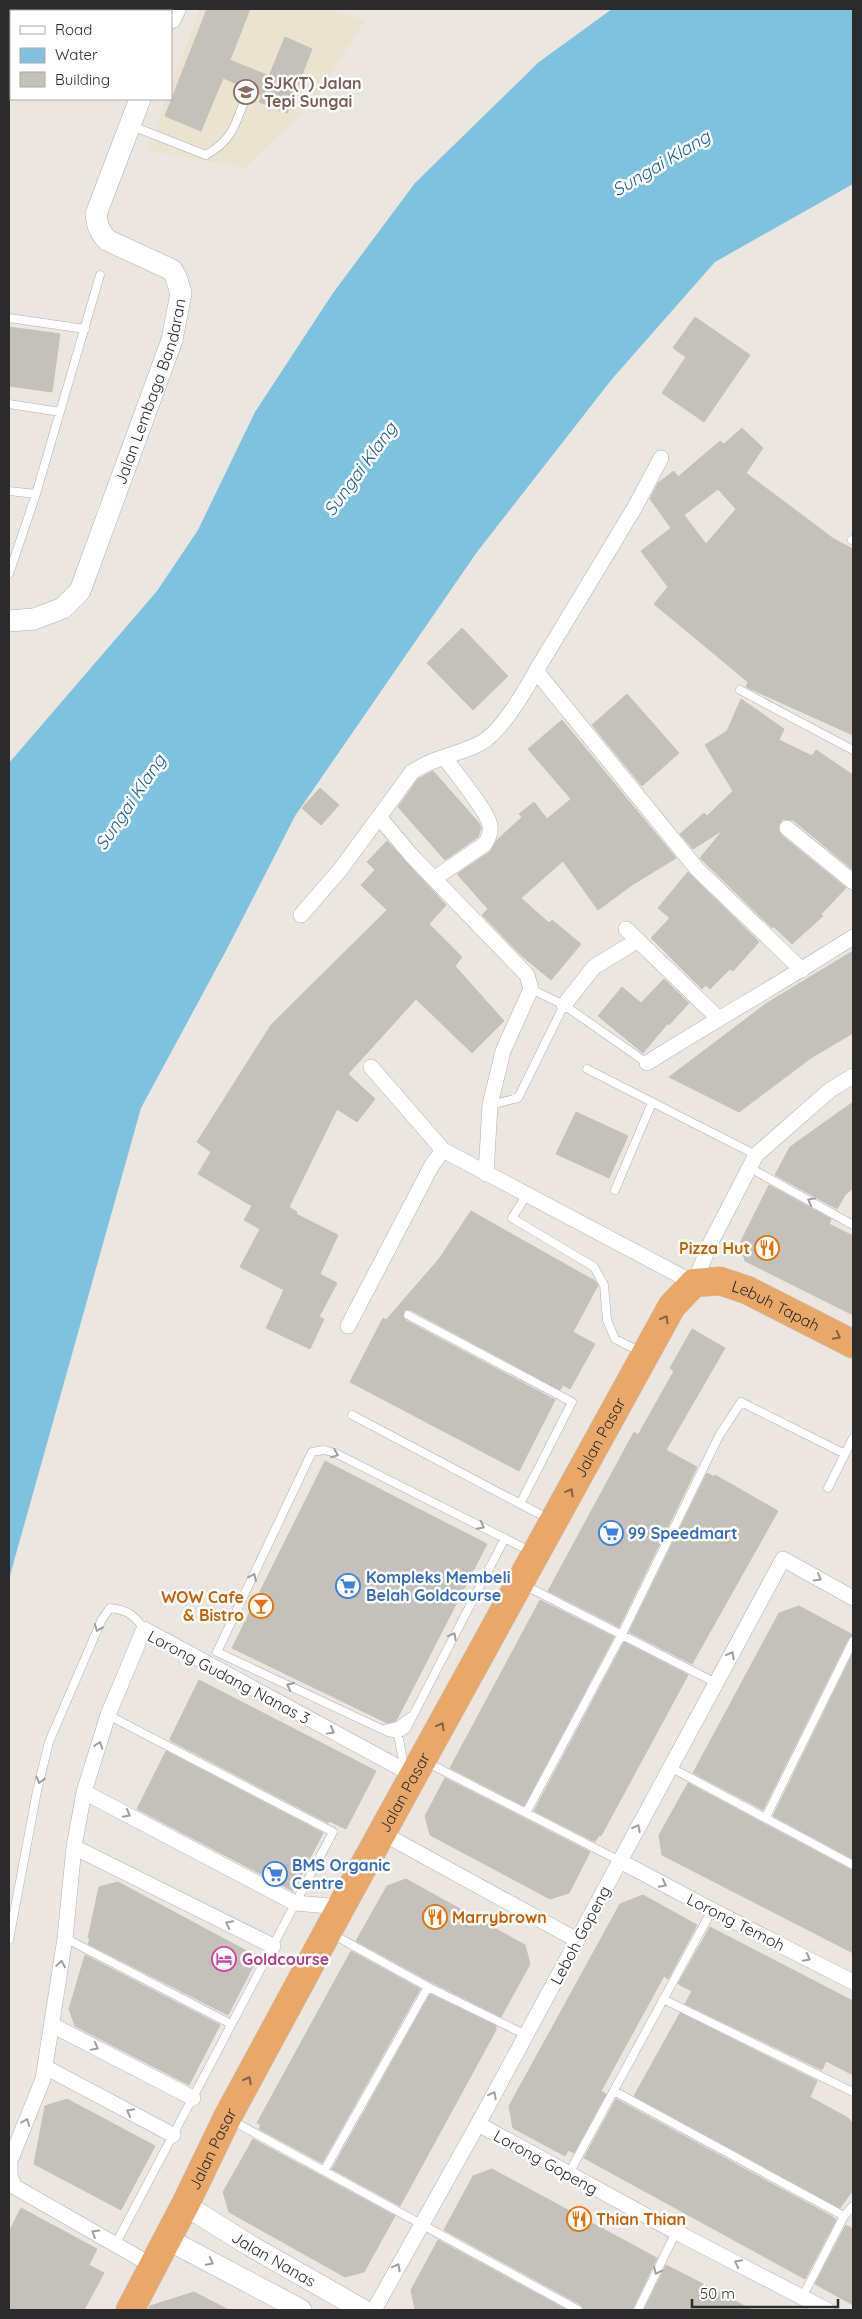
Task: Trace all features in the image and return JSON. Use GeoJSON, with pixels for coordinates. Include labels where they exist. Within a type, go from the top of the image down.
{"type":"FeatureCollection","features":[{"type":"Feature","properties":{"kind":"highway","name":"Lebuh Tapah"},"geometry":{"type":"LineString","coordinates":[[694,1283],[720,1281],[747,1290],[853,1344]]}},
{"type":"Feature","properties":{"kind":"highway","name":"Jalan Pasar"},"geometry":{"type":"LineString","coordinates":[[130,2310],[185,2205],[227,2118],[382,1833],[413,1769],[520,1583],[672,1306],[694,1283]]}},
{"type":"Feature","properties":{"kind":"street","name":"Jalan Lembaga Bandaran"},"geometry":{"type":"LineString","coordinates":[[9,621],[34,619],[63,608],[80,591],[172,340],[181,294],[176,276],[172,270],[107,240],[100,233],[97,225],[96,214],[140,100]]}},
{"type":"Feature","properties":{"kind":"street"},"geometry":{"type":"LineString","coordinates":[[300,915],[340,870],[412,772],[424,764],[482,743],[504,720],[536,671],[635,507],[661,458]]}},
{"type":"Feature","properties":{"kind":"street"},"geometry":{"type":"LineString","coordinates":[[536,671],[697,869],[802,970]]}},
{"type":"Feature","properties":{"kind":"street"},"geometry":{"type":"LineString","coordinates":[[435,878],[485,844],[489,837],[490,825],[484,813],[444,756]]}},
{"type":"Feature","properties":{"kind":"street"},"geometry":{"type":"LineString","coordinates":[[380,818],[411,855],[527,975],[532,989],[503,1051],[490,1105],[486,1174]]}},
{"type":"Feature","properties":{"kind":"street"},"geometry":{"type":"LineString","coordinates":[[787,828],[853,882]]}},
{"type":"Feature","properties":{"kind":"street"},"geometry":{"type":"LineString","coordinates":[[626,929],[718,1018]]}},
{"type":"Feature","properties":{"kind":"street"},"geometry":{"type":"LineString","coordinates":[[647,1064],[718,1018],[802,970],[853,937]]}},
{"type":"Feature","properties":{"kind":"street"},"geometry":{"type":"LineString","coordinates":[[564,1005],[594,967],[638,940]]}},
{"type":"Feature","properties":{"kind":"street"},"geometry":{"type":"LineString","coordinates":[[370,1067],[443,1150],[526,1196],[694,1283],[711,1242],[753,1161],[830,1090],[853,1076]]}},
{"type":"Feature","properties":{"kind":"street"},"geometry":{"type":"LineString","coordinates":[[348,1326],[421,1185],[443,1150]]}},
{"type":"Feature","properties":{"kind":"street","name":"Leboh Gopeng"},"geometry":{"type":"LineString","coordinates":[[374,2310],[420,2224],[478,2124],[783,1558],[853,1598]]}},
{"type":"Feature","properties":{"kind":"street","name":"Lorong Gudang Nanas 3"},"geometry":{"type":"LineString","coordinates":[[9,2176],[14,2138],[44,2079],[66,1938],[74,1847],[84,1792],[108,1715],[144,1629],[413,1769]]}},
{"type":"Feature","properties":{"kind":"street"},"geometry":{"type":"LineString","coordinates":[[84,1792],[296,1903],[341,1907]]}},
{"type":"Feature","properties":{"kind":"street"},"geometry":{"type":"LineString","coordinates":[[382,1833],[577,1940]]}},
{"type":"Feature","properties":{"kind":"street"},"geometry":{"type":"LineString","coordinates":[[74,1847],[273,1946]]}},
{"type":"Feature","properties":{"kind":"street","name":"Lorong Temoh"},"geometry":{"type":"LineString","coordinates":[[620,1861],[853,1982]]}},
{"type":"Feature","properties":{"kind":"street"},"geometry":{"type":"LineString","coordinates":[[52,2024],[192,2098]]}},
{"type":"Feature","properties":{"kind":"street"},"geometry":{"type":"LineString","coordinates":[[45,2067],[173,2135]]}},
{"type":"Feature","properties":{"kind":"street","name":"Lorong Gopeng"},"geometry":{"type":"LineString","coordinates":[[478,2124],[676,2232],[828,2310]]}},
{"type":"Feature","properties":{"kind":"street"},"geometry":{"type":"LineString","coordinates":[[9,2176],[15,2188],[153,2266]]}},
{"type":"Feature","properties":{"kind":"street","name":"Jalan Nanas"},"geometry":{"type":"LineString","coordinates":[[185,2205],[249,2245],[363,2310]]}},
{"type":"Feature","properties":{"kind":"street","name":"Jalan Nanas"},"geometry":{"type":"LineString","coordinates":[[167,2239],[300,2310]]}},
{"type":"Feature","properties":{"kind":"lane"},"geometry":{"type":"LineString","coordinates":[[130,126],[206,155],[221,146],[233,130],[246,96]]}},
{"type":"Feature","properties":{"kind":"lane"},"geometry":{"type":"LineString","coordinates":[[9,574],[36,494],[100,276]]}},
{"type":"Feature","properties":{"kind":"lane"},"geometry":{"type":"LineString","coordinates":[[9,318],[85,329]]}},
{"type":"Feature","properties":{"kind":"lane"},"geometry":{"type":"LineString","coordinates":[[9,404],[60,412]]}},
{"type":"Feature","properties":{"kind":"lane"},"geometry":{"type":"LineString","coordinates":[[9,490],[36,494]]}},
{"type":"Feature","properties":{"kind":"lane"},"geometry":{"type":"LineString","coordinates":[[740,690],[853,750]]}},
{"type":"Feature","properties":{"kind":"lane"},"geometry":{"type":"LineString","coordinates":[[532,989],[564,1005],[647,1064]]}},
{"type":"Feature","properties":{"kind":"lane"},"geometry":{"type":"LineString","coordinates":[[490,1105],[518,1098],[564,1005]]}},
{"type":"Feature","properties":{"kind":"lane"},"geometry":{"type":"LineString","coordinates":[[587,1069],[652,1103],[753,1161],[853,1223]]}},
{"type":"Feature","properties":{"kind":"lane"},"geometry":{"type":"LineString","coordinates":[[615,1190],[652,1103]]}},
{"type":"Feature","properties":{"kind":"lane"},"geometry":{"type":"LineString","coordinates":[[526,1196],[512,1218],[594,1267],[604,1285],[607,1320],[615,1339],[645,1354]]}},
{"type":"Feature","properties":{"kind":"lane"},"geometry":{"type":"LineString","coordinates":[[408,1315],[572,1402],[520,1504]]}},
{"type":"Feature","properties":{"kind":"lane"},"geometry":{"type":"LineString","coordinates":[[526,1813],[622,1634],[719,1436],[741,1402],[845,1454]]}},
{"type":"Feature","properties":{"kind":"lane"},"geometry":{"type":"LineString","coordinates":[[352,1415],[553,1521]]}},
{"type":"Feature","properties":{"kind":"lane"},"geometry":{"type":"LineString","coordinates":[[828,1488],[853,1438]]}},
{"type":"Feature","properties":{"kind":"lane"},"geometry":{"type":"LineString","coordinates":[[505,1538],[406,1729],[398,1734],[383,1730],[217,1652],[312,1452],[324,1450],[335,1453],[505,1538],[535,1554]]}},
{"type":"Feature","properties":{"kind":"lane"},"geometry":{"type":"LineString","coordinates":[[520,1583],[716,1683]]}},
{"type":"Feature","properties":{"kind":"lane"},"geometry":{"type":"LineString","coordinates":[[9,1940],[37,1790],[49,1742],[102,1619],[110,1608],[123,1609],[135,1616],[144,1629]]}},
{"type":"Feature","properties":{"kind":"lane"},"geometry":{"type":"LineString","coordinates":[[766,1817],[853,1641]]}},
{"type":"Feature","properties":{"kind":"lane"},"geometry":{"type":"LineString","coordinates":[[108,1715],[333,1832],[116,2245]]}},
{"type":"Feature","properties":{"kind":"lane"},"geometry":{"type":"LineString","coordinates":[[383,1730],[398,1726],[413,1715]]}},
{"type":"Feature","properties":{"kind":"lane"},"geometry":{"type":"LineString","coordinates":[[398,1734],[413,1769],[526,1813],[620,1861]]}},
{"type":"Feature","properties":{"kind":"lane"},"geometry":{"type":"LineString","coordinates":[[670,1767],[853,1865]]}},
{"type":"Feature","properties":{"kind":"lane"},"geometry":{"type":"LineString","coordinates":[[568,2174],[712,1910]]}},
{"type":"Feature","properties":{"kind":"lane"},"geometry":{"type":"LineString","coordinates":[[328,1932],[428,1987],[526,2035]]}},
{"type":"Feature","properties":{"kind":"lane"},"geometry":{"type":"LineString","coordinates":[[66,1938],[231,2024]]}},
{"type":"Feature","properties":{"kind":"lane"},"geometry":{"type":"LineString","coordinates":[[324,2171],[428,1987]]}},
{"type":"Feature","properties":{"kind":"lane"},"geometry":{"type":"LineString","coordinates":[[663,1999],[853,2092]]}},
{"type":"Feature","properties":{"kind":"lane"},"geometry":{"type":"LineString","coordinates":[[614,2091],[844,2216]]}},
{"type":"Feature","properties":{"kind":"lane"},"geometry":{"type":"LineString","coordinates":[[227,2118],[578,2310]]}},
{"type":"Feature","properties":{"kind":"lane"},"geometry":{"type":"LineString","coordinates":[[803,2296],[844,2216],[853,2206]]}},
{"type":"Feature","properties":{"kind":"lane"},"geometry":{"type":"LineString","coordinates":[[638,2310],[676,2232]]}},
{"type":"Feature","properties":{"kind":"shaded area","name":"SJK(T) Jalan Tepi Sungai"},"geometry":{"type":"Polygon","coordinates":[[[200,9],[330,9],[364,21],[314,102],[244,168],[148,150],[166,100],[172,100],[172,83],[200,9]]]}},
{"type":"Feature","properties":{"kind":"water","name":"Sungai Klang"},"geometry":{"type":"Polygon","coordinates":[[[612,9],[853,9],[853,184],[715,262],[612,379],[477,552],[295,816],[228,947],[141,1108],[9,1579],[9,763],[157,591],[198,530],[255,412],[333,293],[415,183],[539,62],[612,9]]]}},
{"type":"Feature","properties":{"kind":"building"},"geometry":{"type":"Polygon","coordinates":[[[207,9],[250,9],[230,60],[269,76],[285,37],[312,49],[287,113],[259,102],[262,95],[223,78],[201,131],[165,116],[207,9]]]}},
{"type":"Feature","properties":{"kind":"building"},"geometry":{"type":"Polygon","coordinates":[[[695,317],[750,355],[704,422],[662,393],[686,357],[673,348],[695,317]]]}},
{"type":"Feature","properties":{"kind":"building"},"geometry":{"type":"Polygon","coordinates":[[[9,327],[60,334],[52,392],[9,386],[9,327]]]}},
{"type":"Feature","properties":{"kind":"building"},"geometry":{"type":"Polygon","coordinates":[[[742,428],[763,448],[746,473],[834,539],[853,549],[853,735],[746,687],[748,682],[654,604],[668,587],[641,551],[671,528],[650,499],[658,483],[674,471],[678,477],[720,441],[724,444],[742,428]],[[718,489],[684,515],[706,544],[736,509],[718,489]]]}},
{"type":"Feature","properties":{"kind":"building"},"geometry":{"type":"Polygon","coordinates":[[[462,628],[508,676],[473,710],[427,663],[462,628]]]}},
{"type":"Feature","properties":{"kind":"building"},"geometry":{"type":"Polygon","coordinates":[[[627,694],[679,753],[642,786],[592,725],[627,694]]]}},
{"type":"Feature","properties":{"kind":"building"},"geometry":{"type":"Polygon","coordinates":[[[741,699],[784,729],[779,740],[812,756],[816,750],[853,775],[853,870],[793,820],[783,819],[778,826],[781,835],[846,888],[821,914],[823,916],[792,944],[773,926],[772,928],[700,858],[723,830],[693,849],[680,834],[704,813],[707,816],[733,791],[705,745],[727,731],[741,699]]]}},
{"type":"Feature","properties":{"kind":"building"},"geometry":{"type":"Polygon","coordinates":[[[562,720],[676,858],[632,885],[598,910],[563,861],[521,898],[549,923],[552,920],[581,944],[551,980],[522,956],[482,915],[488,909],[457,874],[491,851],[497,840],[522,817],[519,814],[534,802],[547,819],[571,799],[528,749],[562,720]]]}},
{"type":"Feature","properties":{"kind":"building"},"geometry":{"type":"Polygon","coordinates":[[[433,771],[479,823],[481,828],[478,837],[445,860],[398,807],[418,779],[433,771]]]}},
{"type":"Feature","properties":{"kind":"building"},"geometry":{"type":"Polygon","coordinates":[[[320,788],[339,805],[321,825],[302,808],[320,788]]]}},
{"type":"Feature","properties":{"kind":"building"},"geometry":{"type":"Polygon","coordinates":[[[387,841],[446,905],[429,924],[462,957],[455,966],[504,1021],[472,1053],[416,999],[348,1074],[375,1099],[357,1122],[337,1109],[289,1207],[297,1212],[296,1214],[338,1235],[320,1274],[337,1283],[319,1317],[324,1319],[310,1349],[266,1328],[284,1290],[240,1267],[260,1229],[244,1220],[252,1206],[198,1174],[211,1152],[197,1142],[271,1025],[387,910],[361,885],[375,870],[367,862],[387,841]]]}},
{"type":"Feature","properties":{"kind":"building"},"geometry":{"type":"Polygon","coordinates":[[[688,872],[759,942],[733,971],[730,969],[710,989],[706,985],[702,989],[651,938],[670,918],[658,908],[688,872]]]}},
{"type":"Feature","properties":{"kind":"building"},"geometry":{"type":"Polygon","coordinates":[[[853,951],[853,1033],[811,1058],[739,1112],[669,1077],[767,1003],[853,951]]]}},
{"type":"Feature","properties":{"kind":"building"},"geometry":{"type":"Polygon","coordinates":[[[664,979],[689,1003],[669,1025],[668,1023],[643,1053],[598,1016],[622,987],[641,1003],[664,979]]]}},
{"type":"Feature","properties":{"kind":"building"},"geometry":{"type":"Polygon","coordinates":[[[853,1102],[853,1188],[845,1195],[837,1209],[775,1175],[790,1147],[853,1102]]]}},
{"type":"Feature","properties":{"kind":"building"},"geometry":{"type":"Polygon","coordinates":[[[576,1112],[628,1136],[609,1178],[556,1154],[576,1112]]]}},
{"type":"Feature","properties":{"kind":"building"},"geometry":{"type":"Polygon","coordinates":[[[769,1185],[831,1219],[829,1224],[853,1236],[853,1315],[745,1261],[740,1243],[769,1185]]]}},
{"type":"Feature","properties":{"kind":"building"},"geometry":{"type":"Polygon","coordinates":[[[471,1211],[595,1281],[598,1285],[573,1332],[595,1344],[570,1389],[563,1385],[560,1390],[411,1310],[405,1310],[403,1313],[405,1320],[555,1400],[519,1471],[350,1382],[383,1318],[386,1320],[439,1259],[471,1211]]]}},
{"type":"Feature","properties":{"kind":"building"},"geometry":{"type":"Polygon","coordinates":[[[692,1329],[725,1348],[666,1450],[697,1467],[619,1627],[548,1591],[634,1432],[638,1435],[674,1371],[670,1368],[692,1329]]]}},
{"type":"Feature","properties":{"kind":"building"},"geometry":{"type":"Polygon","coordinates":[[[325,1461],[487,1544],[396,1721],[387,1723],[232,1648],[325,1461]]]}},
{"type":"Feature","properties":{"kind":"building"},"geometry":{"type":"Polygon","coordinates":[[[707,1473],[714,1477],[715,1475],[778,1511],[692,1664],[629,1632],[707,1473]]]}},
{"type":"Feature","properties":{"kind":"building"},"geometry":{"type":"Polygon","coordinates":[[[540,1600],[614,1637],[524,1806],[450,1768],[540,1600]]]}},
{"type":"Feature","properties":{"kind":"building"},"geometry":{"type":"Polygon","coordinates":[[[799,1606],[853,1635],[848,1639],[763,1810],[693,1773],[779,1613],[799,1606]]]}},
{"type":"Feature","properties":{"kind":"building"},"geometry":{"type":"Polygon","coordinates":[[[624,1642],[688,1675],[601,1836],[599,1835],[595,1842],[534,1811],[624,1642]]]}},
{"type":"Feature","properties":{"kind":"building"},"geometry":{"type":"Polygon","coordinates":[[[853,1653],[853,1859],[773,1816],[853,1653]]]}},
{"type":"Feature","properties":{"kind":"building"},"geometry":{"type":"Polygon","coordinates":[[[199,1680],[376,1771],[346,1829],[329,1821],[328,1823],[171,1741],[170,1739],[199,1680]]]}},
{"type":"Feature","properties":{"kind":"building"},"geometry":{"type":"Polygon","coordinates":[[[166,1751],[323,1833],[293,1891],[137,1809],[166,1751]]]}},
{"type":"Feature","properties":{"kind":"building"},"geometry":{"type":"Polygon","coordinates":[[[445,1778],[590,1852],[569,1893],[550,1899],[430,1835],[425,1816],[445,1778]]]}},
{"type":"Feature","properties":{"kind":"building"},"geometry":{"type":"Polygon","coordinates":[[[688,1783],[853,1871],[853,1953],[662,1855],[659,1835],[688,1783]]]}},
{"type":"Feature","properties":{"kind":"building"},"geometry":{"type":"Polygon","coordinates":[[[406,1879],[525,1945],[530,1964],[501,2017],[356,1941],[387,1886],[406,1879]]]}},
{"type":"Feature","properties":{"kind":"building"},"geometry":{"type":"Polygon","coordinates":[[[118,1882],[258,1957],[228,2015],[88,1944],[99,1887],[118,1882]]]}},
{"type":"Feature","properties":{"kind":"building"},"geometry":{"type":"Polygon","coordinates":[[[643,1895],[697,1925],[668,1979],[664,1976],[601,2091],[606,2094],[574,2153],[568,2150],[565,2156],[513,2128],[509,2106],[620,1904],[643,1895]]]}},
{"type":"Feature","properties":{"kind":"building"},"geometry":{"type":"Polygon","coordinates":[[[710,1927],[853,2001],[853,2075],[826,2061],[822,2070],[685,2004],[692,1991],[678,1984],[710,1927]]]}},
{"type":"Feature","properties":{"kind":"building"},"geometry":{"type":"Polygon","coordinates":[[[351,1951],[420,1989],[322,2163],[259,2129],[261,2125],[257,2123],[351,1951]]]}},
{"type":"Feature","properties":{"kind":"building"},"geometry":{"type":"Polygon","coordinates":[[[85,1955],[220,2025],[189,2085],[75,2026],[69,2009],[85,1955]]]}},
{"type":"Feature","properties":{"kind":"building"},"geometry":{"type":"Polygon","coordinates":[[[430,1994],[496,2026],[496,2030],[400,2206],[332,2169],[430,1994]]]}},
{"type":"Feature","properties":{"kind":"building"},"geometry":{"type":"Polygon","coordinates":[[[680,2013],[817,2081],[810,2097],[848,2118],[853,2124],[853,2190],[840,2208],[634,2096],[680,2013]]]}},
{"type":"Feature","properties":{"kind":"building"},"geometry":{"type":"Polygon","coordinates":[[[67,2099],[155,2146],[121,2210],[34,2164],[45,2106],[67,2099]]]}},
{"type":"Feature","properties":{"kind":"building"},"geometry":{"type":"Polygon","coordinates":[[[616,2099],[833,2217],[836,2220],[805,2279],[584,2158],[616,2099]]]}},
{"type":"Feature","properties":{"kind":"building"},"geometry":{"type":"Polygon","coordinates":[[[253,2139],[395,2216],[364,2272],[345,2277],[229,2212],[223,2192],[253,2139]]]}},
{"type":"Feature","properties":{"kind":"building"},"geometry":{"type":"Polygon","coordinates":[[[492,2169],[657,2258],[632,2310],[584,2310],[581,2305],[444,2230],[473,2176],[492,2169]]]}},
{"type":"Feature","properties":{"kind":"building"},"geometry":{"type":"Polygon","coordinates":[[[21,2208],[97,2249],[89,2265],[104,2273],[84,2310],[9,2310],[9,2232],[21,2208]]]}},
{"type":"Feature","properties":{"kind":"building"},"geometry":{"type":"Polygon","coordinates":[[[846,2225],[853,2229],[853,2305],[815,2284],[846,2225]]]}},
{"type":"Feature","properties":{"kind":"building"},"geometry":{"type":"Polygon","coordinates":[[[438,2240],[567,2310],[415,2310],[411,2290],[438,2240]]]}},
{"type":"Feature","properties":{"kind":"building"},"geometry":{"type":"Polygon","coordinates":[[[666,2265],[703,2284],[752,2310],[644,2310],[666,2265]]]}},
{"type":"Feature","properties":{"kind":"building"},"geometry":{"type":"Polygon","coordinates":[[[194,2292],[229,2310],[148,2310],[150,2306],[194,2292]]]}},
{"type":"Feature","properties":{"kind":"place","name":"SJK(T) Jalan Tepi Sungai"},"geometry":{"type":"Point","coordinates":[246,92]}},
{"type":"Feature","properties":{"kind":"place","name":"Pizza Hut"},"geometry":{"type":"Point","coordinates":[767,1248]}},
{"type":"Feature","properties":{"kind":"place","name":"99 Speedmart"},"geometry":{"type":"Point","coordinates":[611,1533]}},
{"type":"Feature","properties":{"kind":"place","name":"Kompleks Membeli Belah Goldcourse"},"geometry":{"type":"Point","coordinates":[348,1586]}},
{"type":"Feature","properties":{"kind":"place","name":"WOW Cafe & Bistro"},"geometry":{"type":"Point","coordinates":[261,1606]}},
{"type":"Feature","properties":{"kind":"place","name":"BMS Organic Centre"},"geometry":{"type":"Point","coordinates":[275,1874]}},
{"type":"Feature","properties":{"kind":"place","name":"Marrybrown"},"geometry":{"type":"Point","coordinates":[435,1917]}},
{"type":"Feature","properties":{"kind":"place","name":"Goldcourse"},"geometry":{"type":"Point","coordinates":[224,1959]}},
{"type":"Feature","properties":{"kind":"place","name":"Thian Thian"},"geometry":{"type":"Point","coordinates":[579,2219]}}]}
